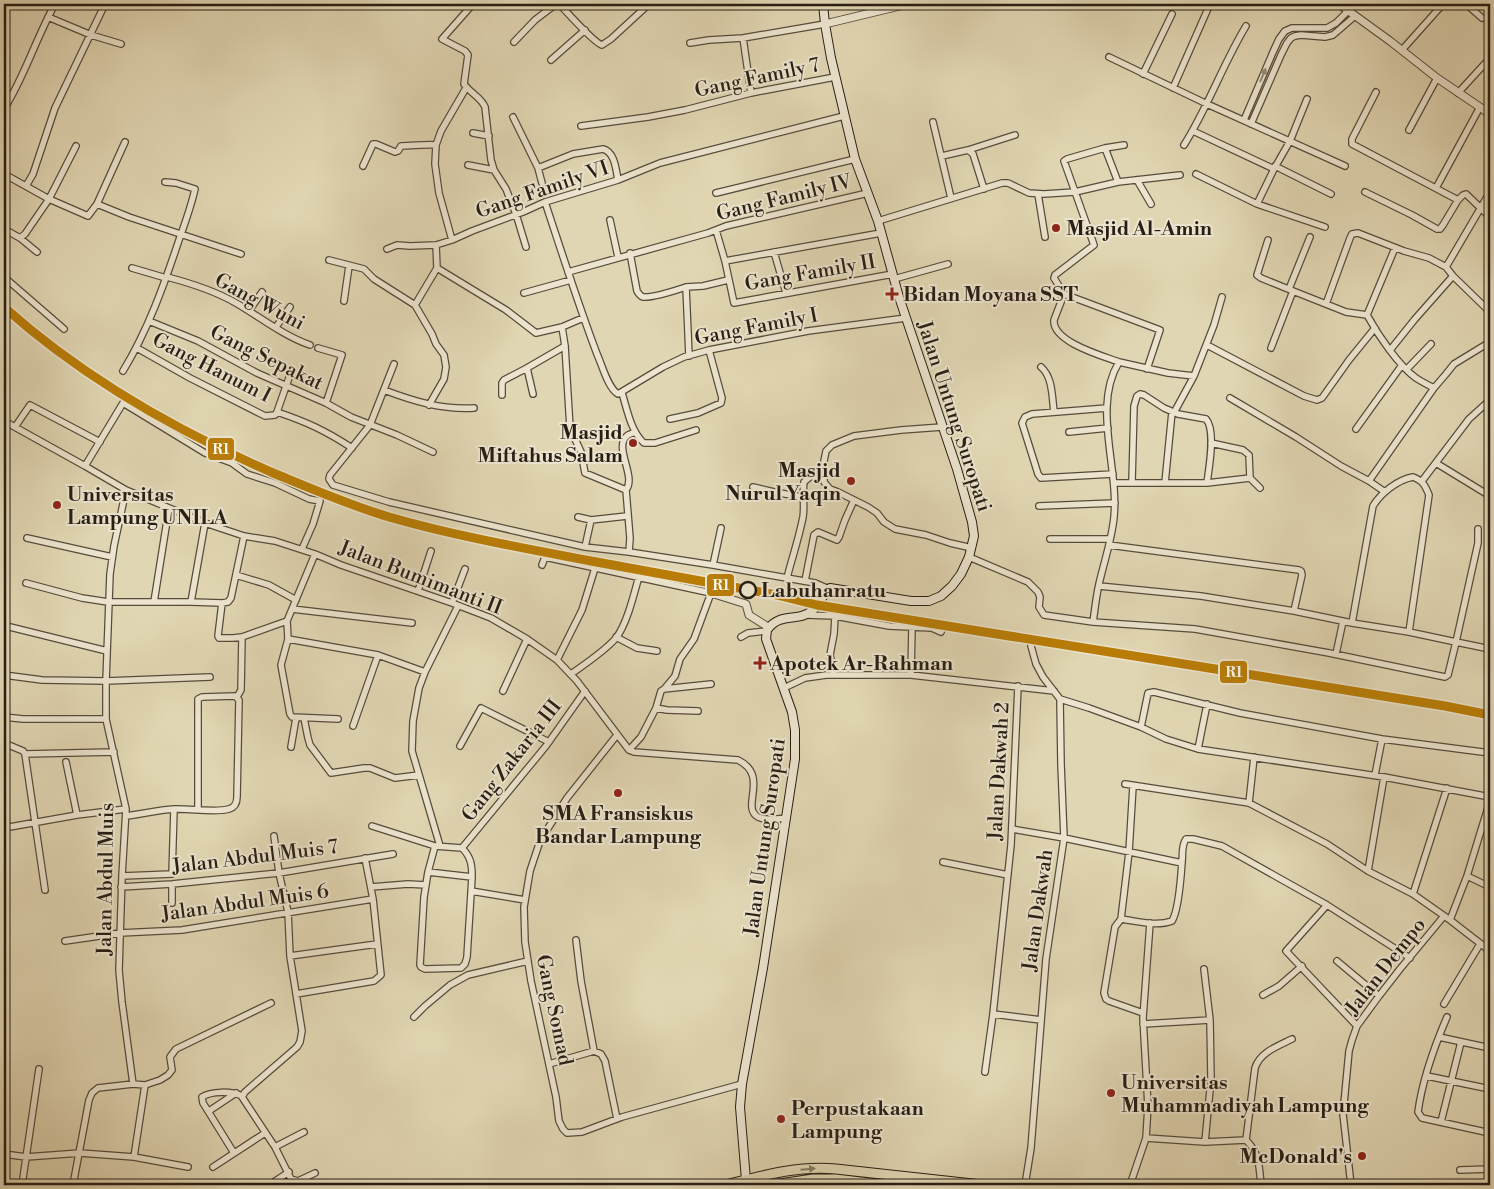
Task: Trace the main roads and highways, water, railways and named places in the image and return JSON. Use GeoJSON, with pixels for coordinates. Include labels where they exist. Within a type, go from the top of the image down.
{"type":"FeatureCollection","features":[{"type":"Feature","properties":{"kind":"highway"},"geometry":{"type":"LineString","coordinates":[[726,1185],[795,1170],[814,1168],[836,1169],[927,1182],[982,1185]]}},
{"type":"Feature","properties":{"kind":"highway"},"geometry":{"type":"LineString","coordinates":[[773,1185],[820,1179],[886,1185]]}},
{"type":"Feature","properties":{"kind":"main road","name":"Jalan Untung Suropati"},"geometry":{"type":"LineString","coordinates":[[746,1180],[740,1107],[742,1084],[763,968],[794,758],[795,730],[792,712],[766,639],[767,629],[780,619],[804,615],[815,608],[829,589],[911,601],[930,601],[941,596],[961,574],[969,557],[974,536],[972,522],[957,469],[906,318],[878,221],[855,158],[835,77],[823,4]]}},
{"type":"Feature","properties":{"kind":"place","name":"Masjid Al-Amin"},"geometry":{"type":"Point","coordinates":[1056,228]}},
{"type":"Feature","properties":{"kind":"place","name":"Bidan Moyana SST"},"geometry":{"type":"Point","coordinates":[892,294]}},
{"type":"Feature","properties":{"kind":"place","name":"Masjid Miftahus Salam"},"geometry":{"type":"Point","coordinates":[633,443]}},
{"type":"Feature","properties":{"kind":"place","name":"Masjid Nurul Yaqin"},"geometry":{"type":"Point","coordinates":[851,481]}},
{"type":"Feature","properties":{"kind":"place","name":"Universitas Lampung UNILA"},"geometry":{"type":"Point","coordinates":[57,505]}},
{"type":"Feature","properties":{"kind":"place","name":"Labuhanratu"},"geometry":{"type":"Point","coordinates":[748,590]}},
{"type":"Feature","properties":{"kind":"place","name":"Apotek Ar-Rahman"},"geometry":{"type":"Point","coordinates":[760,663]}},
{"type":"Feature","properties":{"kind":"place","name":"SMA Fransiskus Bandar Lampung"},"geometry":{"type":"Point","coordinates":[618,793]}},
{"type":"Feature","properties":{"kind":"place","name":"Universitas Muhammadiyah Lampung"},"geometry":{"type":"Point","coordinates":[1111,1093]}},
{"type":"Feature","properties":{"kind":"place","name":"Perpustakaan Lampung"},"geometry":{"type":"Point","coordinates":[781,1119]}},
{"type":"Feature","properties":{"kind":"place","name":"McDonald's"},"geometry":{"type":"Point","coordinates":[1362,1156]}}]}
